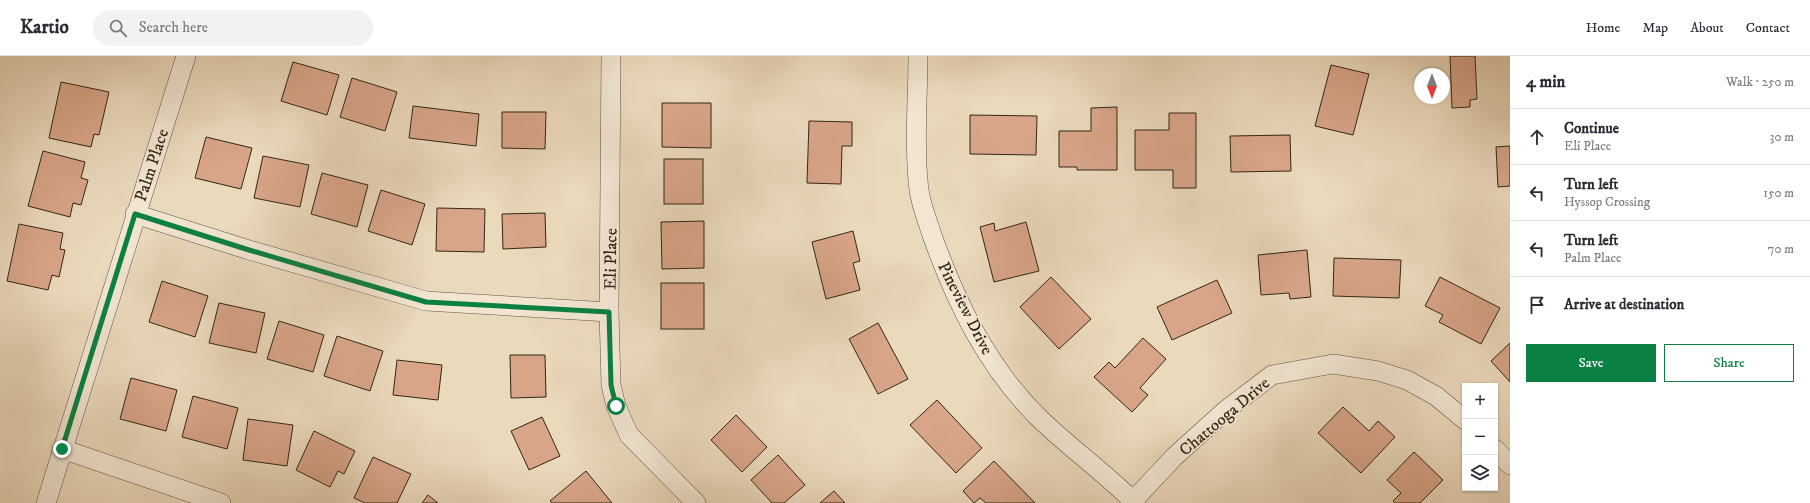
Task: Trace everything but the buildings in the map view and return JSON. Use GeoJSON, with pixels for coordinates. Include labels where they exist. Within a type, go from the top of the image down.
{"type":"FeatureCollection","features":[{"type":"Feature","properties":{"kind":"street","name":"Palm Place"},"geometry":{"type":"LineString","coordinates":[[46,503],[135,214],[186,56]]}},
{"type":"Feature","properties":{"kind":"street","name":"Eli Place"},"geometry":{"type":"LineString","coordinates":[[611,56],[609,312],[611,385],[616,406],[629,435],[696,503]]}},
{"type":"Feature","properties":{"kind":"street","name":"Pineview Drive"},"geometry":{"type":"LineString","coordinates":[[918,56],[918,180],[921,203],[942,262],[967,319],[982,346],[1009,384],[1035,413],[1133,502]]}},
{"type":"Feature","properties":{"kind":"street"},"geometry":{"type":"LineString","coordinates":[[135,214],[249,250],[426,302],[609,312]]}},
{"type":"Feature","properties":{"kind":"street","name":"Chattooga Drive"},"geometry":{"type":"LineString","coordinates":[[1133,502],[1174,457],[1214,421],[1272,374],[1333,364],[1378,370],[1407,380],[1436,396],[1464,419]]}},
{"type":"Feature","properties":{"kind":"street"},"geometry":{"type":"LineString","coordinates":[[62,449],[221,503]]}},
{"type":"Feature","properties":{"kind":"street"},"geometry":{"type":"LineString","coordinates":[[1498,452],[1510,465]]}},
{"type":"Feature","properties":{"kind":"route"},"geometry":{"type":"LineString","coordinates":[[62,449],[135,214],[249,250],[426,302],[609,312],[611,385],[616,406]]}}]}
